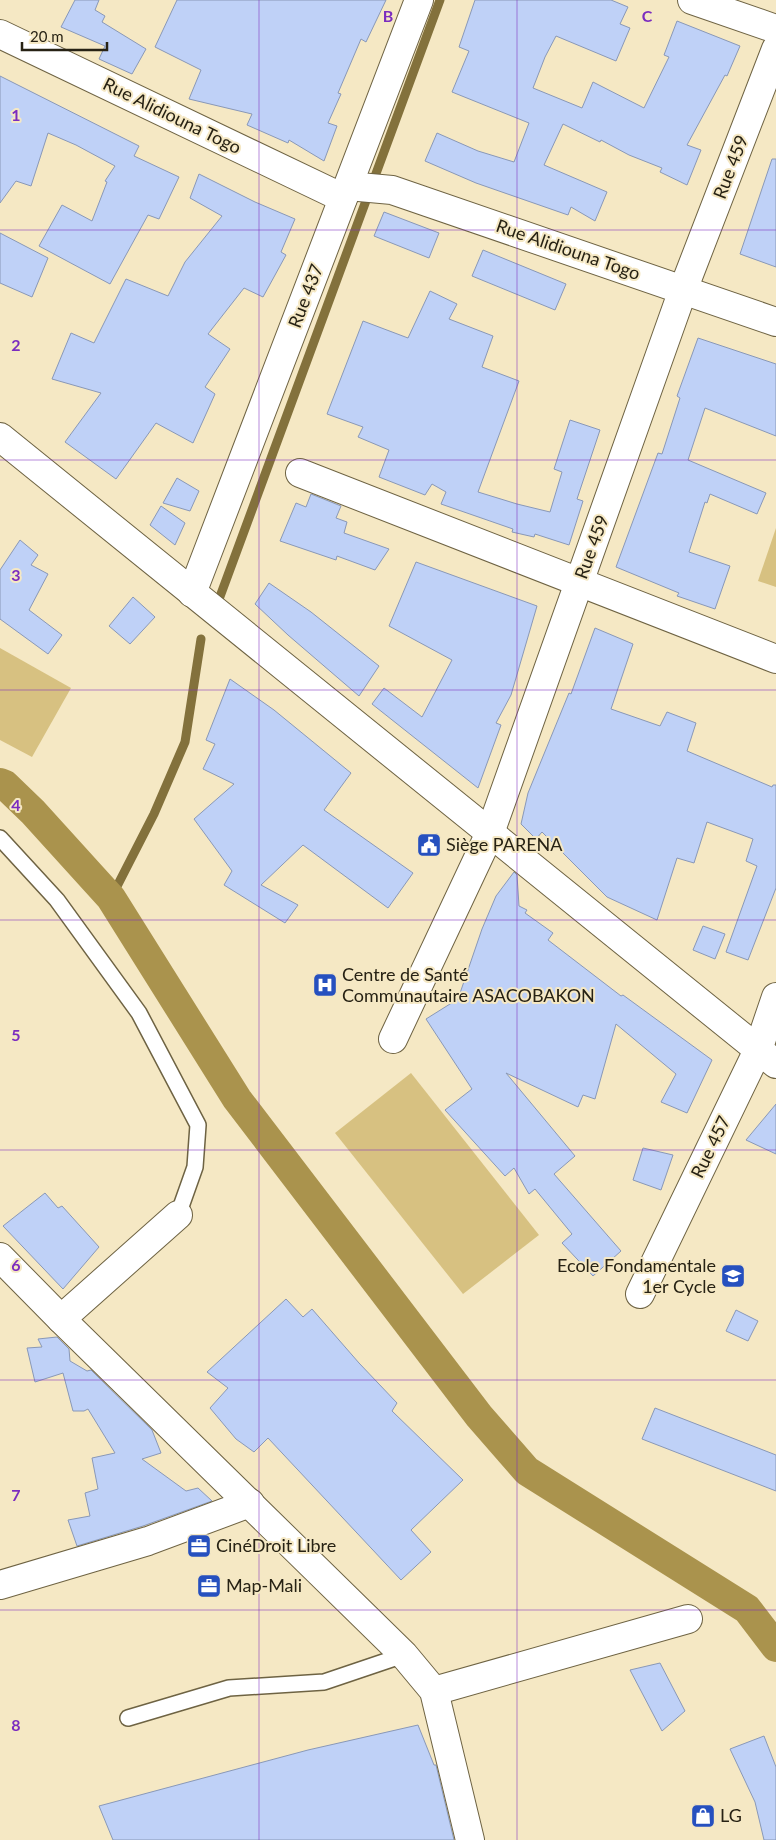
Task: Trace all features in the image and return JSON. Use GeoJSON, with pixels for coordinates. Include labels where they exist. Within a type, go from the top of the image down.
{"type":"FeatureCollection","features":[{"type":"Feature","properties":{"kind":"street","name":"Rue 437"},"geometry":{"type":"LineString","coordinates":[[192,592],[350,190],[419,0]]}},
{"type":"Feature","properties":{"kind":"street"},"geometry":{"type":"LineString","coordinates":[[692,0],[776,29]]}},
{"type":"Feature","properties":{"kind":"street","name":"Rue Alidiouna Togo"},"geometry":{"type":"LineString","coordinates":[[0,34],[350,190],[392,190],[776,322]]}},
{"type":"Feature","properties":{"kind":"street","name":"Rue 459"},"geometry":{"type":"LineString","coordinates":[[393,1039],[490,833],[683,290],[776,49]]}},
{"type":"Feature","properties":{"kind":"street"},"geometry":{"type":"LineString","coordinates":[[0,437],[767,1057]]}},
{"type":"Feature","properties":{"kind":"street"},"geometry":{"type":"LineString","coordinates":[[300,473],[776,659]]}},
{"type":"Feature","properties":{"kind":"street","name":"Rue 457"},"geometry":{"type":"LineString","coordinates":[[640,1294],[767,1057],[775,1000]]}},
{"type":"Feature","properties":{"kind":"street"},"geometry":{"type":"LineString","coordinates":[[61,1319],[178,1215]]}},
{"type":"Feature","properties":{"kind":"street"},"geometry":{"type":"LineString","coordinates":[[0,1257],[404,1655],[434,1691],[470,1840]]}},
{"type":"Feature","properties":{"kind":"street"},"geometry":{"type":"LineString","coordinates":[[0,1585],[148,1541],[250,1503]]}},
{"type":"Feature","properties":{"kind":"street"},"geometry":{"type":"LineString","coordinates":[[434,1691],[688,1619]]}},
{"type":"Feature","properties":{"kind":"lane"},"geometry":{"type":"LineString","coordinates":[[0,838],[57,900],[139,1013],[198,1125],[195,1166],[178,1215]]}},
{"type":"Feature","properties":{"kind":"lane"},"geometry":{"type":"LineString","coordinates":[[128,1718],[230,1688],[324,1682],[404,1655]]}},
{"type":"Feature","properties":{"kind":"shaded area"},"geometry":{"type":"Polygon","coordinates":[[[776,528],[776,587],[758,581],[776,528]]]}},
{"type":"Feature","properties":{"kind":"shaded area"},"geometry":{"type":"Polygon","coordinates":[[[0,648],[71,688],[32,757],[0,740],[0,648]]]}},
{"type":"Feature","properties":{"kind":"shaded area"},"geometry":{"type":"Polygon","coordinates":[[[411,1073],[539,1235],[463,1294],[335,1133],[411,1073]]]}},
{"type":"Feature","properties":{"kind":"building"},"geometry":{"type":"Polygon","coordinates":[[[75,0],[99,0],[95,10],[105,16],[102,22],[146,49],[132,74],[99,59],[105,46],[61,27],[75,0]]]}},
{"type":"Feature","properties":{"kind":"building"},"geometry":{"type":"Polygon","coordinates":[[[177,0],[386,0],[366,42],[361,39],[338,93],[341,94],[328,123],[337,126],[324,161],[289,140],[288,143],[247,125],[252,114],[189,99],[201,70],[155,47],[177,0]]]}},
{"type":"Feature","properties":{"kind":"building"},"geometry":{"type":"Polygon","coordinates":[[[475,0],[611,0],[628,7],[620,24],[630,28],[616,61],[556,36],[545,57],[533,88],[582,108],[593,82],[644,108],[669,57],[664,55],[677,21],[740,46],[727,76],[725,75],[687,145],[701,150],[687,185],[660,172],[662,168],[629,155],[601,140],[600,142],[563,124],[544,165],[607,192],[595,221],[571,207],[568,215],[476,183],[425,161],[437,133],[478,151],[514,162],[529,123],[452,92],[469,51],[459,47],[475,0]]]}},
{"type":"Feature","properties":{"kind":"building"},"geometry":{"type":"Polygon","coordinates":[[[0,76],[139,146],[134,156],[179,177],[159,219],[148,215],[110,284],[39,246],[62,205],[92,221],[107,182],[105,181],[115,166],[76,145],[48,133],[31,186],[16,181],[0,203],[0,76]]]}},
{"type":"Feature","properties":{"kind":"building"},"geometry":{"type":"Polygon","coordinates":[[[772,159],[776,159],[776,267],[740,254],[772,159]]]}},
{"type":"Feature","properties":{"kind":"building"},"geometry":{"type":"Polygon","coordinates":[[[199,174],[255,202],[295,219],[281,252],[286,255],[263,297],[244,288],[208,334],[230,349],[205,387],[215,394],[193,443],[156,423],[116,479],[65,442],[101,393],[52,379],[71,333],[94,343],[126,279],[168,296],[185,262],[222,216],[190,198],[199,174]]]}},
{"type":"Feature","properties":{"kind":"building"},"geometry":{"type":"Polygon","coordinates":[[[384,212],[439,233],[429,258],[374,236],[384,212]]]}},
{"type":"Feature","properties":{"kind":"building"},"geometry":{"type":"Polygon","coordinates":[[[0,233],[48,258],[32,297],[0,283],[0,233]]]}},
{"type":"Feature","properties":{"kind":"building"},"geometry":{"type":"Polygon","coordinates":[[[483,250],[566,284],[555,310],[472,276],[483,250]]]}},
{"type":"Feature","properties":{"kind":"building"},"geometry":{"type":"Polygon","coordinates":[[[430,291],[457,304],[449,319],[493,336],[482,367],[519,381],[478,492],[550,512],[562,472],[554,469],[570,420],[600,430],[577,499],[583,501],[569,545],[535,534],[534,537],[512,532],[513,529],[441,504],[446,492],[432,484],[425,495],[379,477],[389,450],[358,437],[363,427],[327,414],[363,321],[408,338],[430,291]]]}},
{"type":"Feature","properties":{"kind":"building"},"geometry":{"type":"Polygon","coordinates":[[[698,338],[776,364],[776,436],[705,408],[688,460],[766,493],[757,514],[710,494],[707,503],[705,502],[689,552],[730,566],[715,609],[677,596],[679,593],[616,567],[658,453],[662,454],[680,398],[677,396],[698,338]]]}},
{"type":"Feature","properties":{"kind":"building"},"geometry":{"type":"Polygon","coordinates":[[[177,478],[199,491],[190,511],[163,503],[177,478]]]}},
{"type":"Feature","properties":{"kind":"building"},"geometry":{"type":"Polygon","coordinates":[[[311,494],[341,506],[336,518],[347,522],[344,533],[389,549],[375,570],[337,556],[336,560],[280,541],[296,503],[306,507],[311,494]]]}},
{"type":"Feature","properties":{"kind":"building"},"geometry":{"type":"Polygon","coordinates":[[[161,506],[185,523],[175,545],[150,525],[161,506]]]}},
{"type":"Feature","properties":{"kind":"building"},"geometry":{"type":"Polygon","coordinates":[[[20,540],[38,555],[31,565],[48,574],[29,610],[62,635],[48,654],[0,619],[0,570],[20,540]]]}},
{"type":"Feature","properties":{"kind":"building"},"geometry":{"type":"Polygon","coordinates":[[[416,562],[537,606],[511,695],[496,723],[501,725],[478,788],[372,704],[384,688],[422,717],[452,660],[389,626],[416,562]]]}},
{"type":"Feature","properties":{"kind":"building"},"geometry":{"type":"Polygon","coordinates":[[[269,583],[311,612],[379,666],[359,696],[255,604],[269,583]]]}},
{"type":"Feature","properties":{"kind":"building"},"geometry":{"type":"Polygon","coordinates":[[[133,597],[155,617],[130,644],[109,626],[133,597]]]}},
{"type":"Feature","properties":{"kind":"building"},"geometry":{"type":"Polygon","coordinates":[[[595,628],[633,644],[611,709],[660,726],[667,712],[696,723],[687,751],[772,787],[776,785],[776,888],[748,960],[726,952],[757,866],[746,861],[753,839],[707,822],[694,863],[677,858],[657,920],[607,897],[542,832],[536,839],[521,824],[528,793],[569,693],[571,694],[595,628]]]}},
{"type":"Feature","properties":{"kind":"building"},"geometry":{"type":"Polygon","coordinates":[[[230,679],[274,710],[351,773],[324,810],[413,873],[388,908],[303,845],[261,885],[298,905],[285,923],[224,885],[232,871],[194,819],[234,784],[203,769],[215,744],[206,740],[230,679]]]}},
{"type":"Feature","properties":{"kind":"building"},"geometry":{"type":"Polygon","coordinates":[[[514,872],[517,875],[519,906],[527,910],[525,913],[553,933],[548,940],[621,996],[623,995],[712,1060],[687,1113],[661,1102],[676,1074],[616,1024],[595,1099],[583,1095],[578,1107],[506,1073],[575,1156],[554,1174],[621,1251],[593,1276],[562,1243],[572,1234],[535,1189],[529,1194],[514,1168],[505,1176],[445,1110],[472,1089],[426,1019],[458,999],[482,929],[496,896],[514,872]]]}},
{"type":"Feature","properties":{"kind":"building"},"geometry":{"type":"Polygon","coordinates":[[[703,926],[725,934],[715,959],[693,950],[703,926]]]}},
{"type":"Feature","properties":{"kind":"building"},"geometry":{"type":"Polygon","coordinates":[[[776,1104],[776,1154],[746,1140],[776,1104]]]}},
{"type":"Feature","properties":{"kind":"building"},"geometry":{"type":"Polygon","coordinates":[[[643,1148],[673,1155],[661,1190],[633,1180],[643,1148]]]}},
{"type":"Feature","properties":{"kind":"building"},"geometry":{"type":"Polygon","coordinates":[[[45,1193],[58,1208],[62,1206],[99,1247],[63,1289],[3,1226],[45,1193]]]}},
{"type":"Feature","properties":{"kind":"building"},"geometry":{"type":"Polygon","coordinates":[[[286,1299],[303,1317],[312,1309],[397,1403],[392,1411],[463,1480],[411,1530],[431,1552],[401,1580],[268,1438],[254,1452],[236,1439],[210,1408],[228,1388],[207,1372],[286,1299]]]}},
{"type":"Feature","properties":{"kind":"building"},"geometry":{"type":"Polygon","coordinates":[[[736,1310],[758,1321],[748,1341],[726,1331],[736,1310]]]}},
{"type":"Feature","properties":{"kind":"building"},"geometry":{"type":"Polygon","coordinates":[[[57,1337],[69,1349],[70,1361],[87,1371],[91,1370],[152,1430],[161,1453],[142,1459],[186,1491],[198,1488],[212,1501],[143,1526],[77,1546],[68,1520],[90,1516],[85,1493],[98,1489],[92,1458],[115,1453],[88,1409],[73,1411],[63,1373],[35,1382],[27,1348],[42,1347],[38,1339],[57,1337]]]}},
{"type":"Feature","properties":{"kind":"building"},"geometry":{"type":"Polygon","coordinates":[[[655,1408],[776,1455],[776,1491],[642,1439],[655,1408]]]}},
{"type":"Feature","properties":{"kind":"building"},"geometry":{"type":"Polygon","coordinates":[[[660,1663],[685,1711],[662,1731],[630,1670],[660,1663]]]}},
{"type":"Feature","properties":{"kind":"building"},"geometry":{"type":"Polygon","coordinates":[[[418,1725],[434,1765],[436,1765],[454,1840],[113,1840],[99,1806],[308,1750],[418,1725]]]}},
{"type":"Feature","properties":{"kind":"building"},"geometry":{"type":"Polygon","coordinates":[[[764,1736],[776,1767],[776,1840],[764,1840],[755,1802],[730,1749],[764,1736]]]}},
{"type":"Feature","properties":{"kind":"waterway"},"geometry":{"type":"LineString","coordinates":[[218,602],[440,0]]}},
{"type":"Feature","properties":{"kind":"waterway"},"geometry":{"type":"LineString","coordinates":[[111,898],[154,814],[185,742],[201,639]]}},
{"type":"Feature","properties":{"kind":"waterway"},"geometry":{"type":"LineString","coordinates":[[0,783],[5,785],[33,812],[111,898],[237,1099],[479,1416],[527,1471],[747,1609],[776,1647]]}},
{"type":"Feature","properties":{"kind":"place","name":"Siège PARENA"},"geometry":{"type":"Point","coordinates":[429,845]}},
{"type":"Feature","properties":{"kind":"place","name":"Centre de Santé Communautaire ASACOBAKON"},"geometry":{"type":"Point","coordinates":[325,985]}},
{"type":"Feature","properties":{"kind":"place","name":"Ecole Fondamentale 1er Cycle"},"geometry":{"type":"Point","coordinates":[733,1276]}},
{"type":"Feature","properties":{"kind":"place","name":"CinéDroit Libre"},"geometry":{"type":"Point","coordinates":[199,1546]}},
{"type":"Feature","properties":{"kind":"place","name":"Map-Mali"},"geometry":{"type":"Point","coordinates":[209,1586]}},
{"type":"Feature","properties":{"kind":"place","name":"LG"},"geometry":{"type":"Point","coordinates":[703,1816]}}]}
